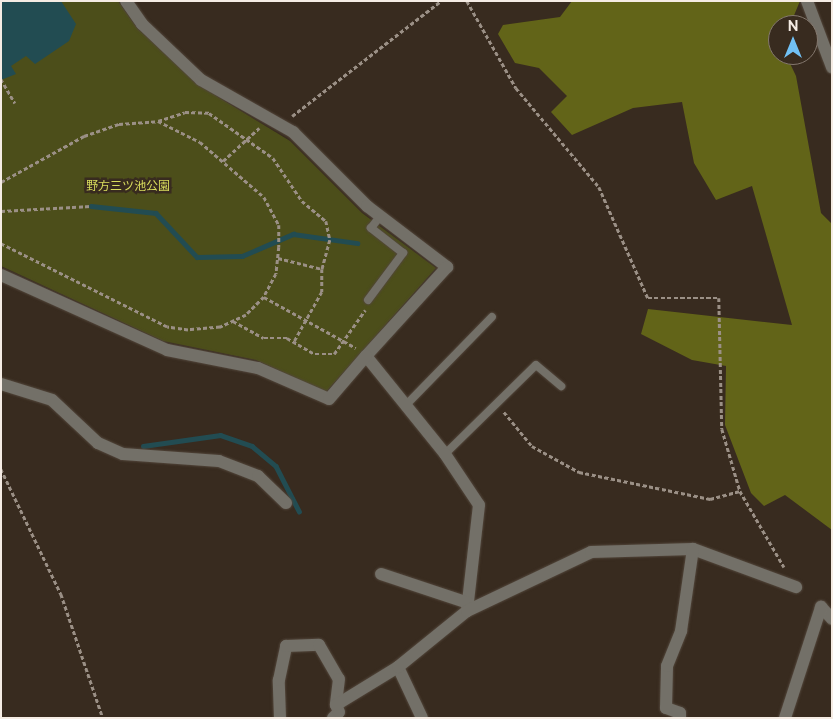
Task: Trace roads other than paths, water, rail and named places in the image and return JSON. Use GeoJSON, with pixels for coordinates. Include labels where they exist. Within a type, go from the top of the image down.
{"type":"FeatureCollection","features":[{"type":"Feature","properties":{"kind":"street"},"geometry":{"type":"LineString","coordinates":[[1,275],[167,350],[258,368],[328,399],[447,267],[381,216],[275,122],[202,80],[142,24],[126,1]]}},
{"type":"Feature","properties":{"kind":"street"},"geometry":{"type":"LineString","coordinates":[[807,1],[832,67]]}},
{"type":"Feature","properties":{"kind":"street"},"geometry":{"type":"LineString","coordinates":[[366,356],[445,454],[479,505],[468,607]]}},
{"type":"Feature","properties":{"kind":"street"},"geometry":{"type":"LineString","coordinates":[[1,384],[52,400],[98,443],[123,454],[218,461],[258,476],[286,503]]}},
{"type":"Feature","properties":{"kind":"street"},"geometry":{"type":"LineString","coordinates":[[680,718],[666,708],[667,666],[681,631],[693,549]]}},
{"type":"Feature","properties":{"kind":"street"},"geometry":{"type":"LineString","coordinates":[[337,713],[398,667],[468,607],[591,552],[693,549],[796,587]]}},
{"type":"Feature","properties":{"kind":"street"},"geometry":{"type":"LineString","coordinates":[[381,574],[468,607]]}},
{"type":"Feature","properties":{"kind":"street"},"geometry":{"type":"LineString","coordinates":[[786,718],[822,607],[832,619]]}},
{"type":"Feature","properties":{"kind":"street"},"geometry":{"type":"LineString","coordinates":[[280,718],[279,680],[286,646],[319,644],[339,679],[337,713]]}},
{"type":"Feature","properties":{"kind":"street"},"geometry":{"type":"LineString","coordinates":[[398,667],[422,718]]}},
{"type":"Feature","properties":{"kind":"lane"},"geometry":{"type":"LineString","coordinates":[[368,300],[403,253],[371,228],[381,216]]}},
{"type":"Feature","properties":{"kind":"lane"},"geometry":{"type":"LineString","coordinates":[[406,404],[492,317]]}},
{"type":"Feature","properties":{"kind":"lane"},"geometry":{"type":"LineString","coordinates":[[445,454],[536,365],[561,386]]}},
{"type":"Feature","properties":{"kind":"water"},"geometry":{"type":"Polygon","coordinates":[[[1,1],[61,1],[76,24],[69,41],[35,64],[26,56],[11,66],[16,74],[1,80],[1,1]]]}},
{"type":"Feature","properties":{"kind":"waterway"},"geometry":{"type":"LineString","coordinates":[[91,206],[156,213],[197,257],[242,256],[293,234],[357,243]]}},
{"type":"Feature","properties":{"kind":"waterway"},"geometry":{"type":"LineString","coordinates":[[143,446],[220,435],[252,446],[276,466],[299,511]]}},
{"type":"Feature","properties":{"kind":"park label","name":"野方三ツ池公園"},"geometry":{"type":"Point","coordinates":[128,187]}}]}
